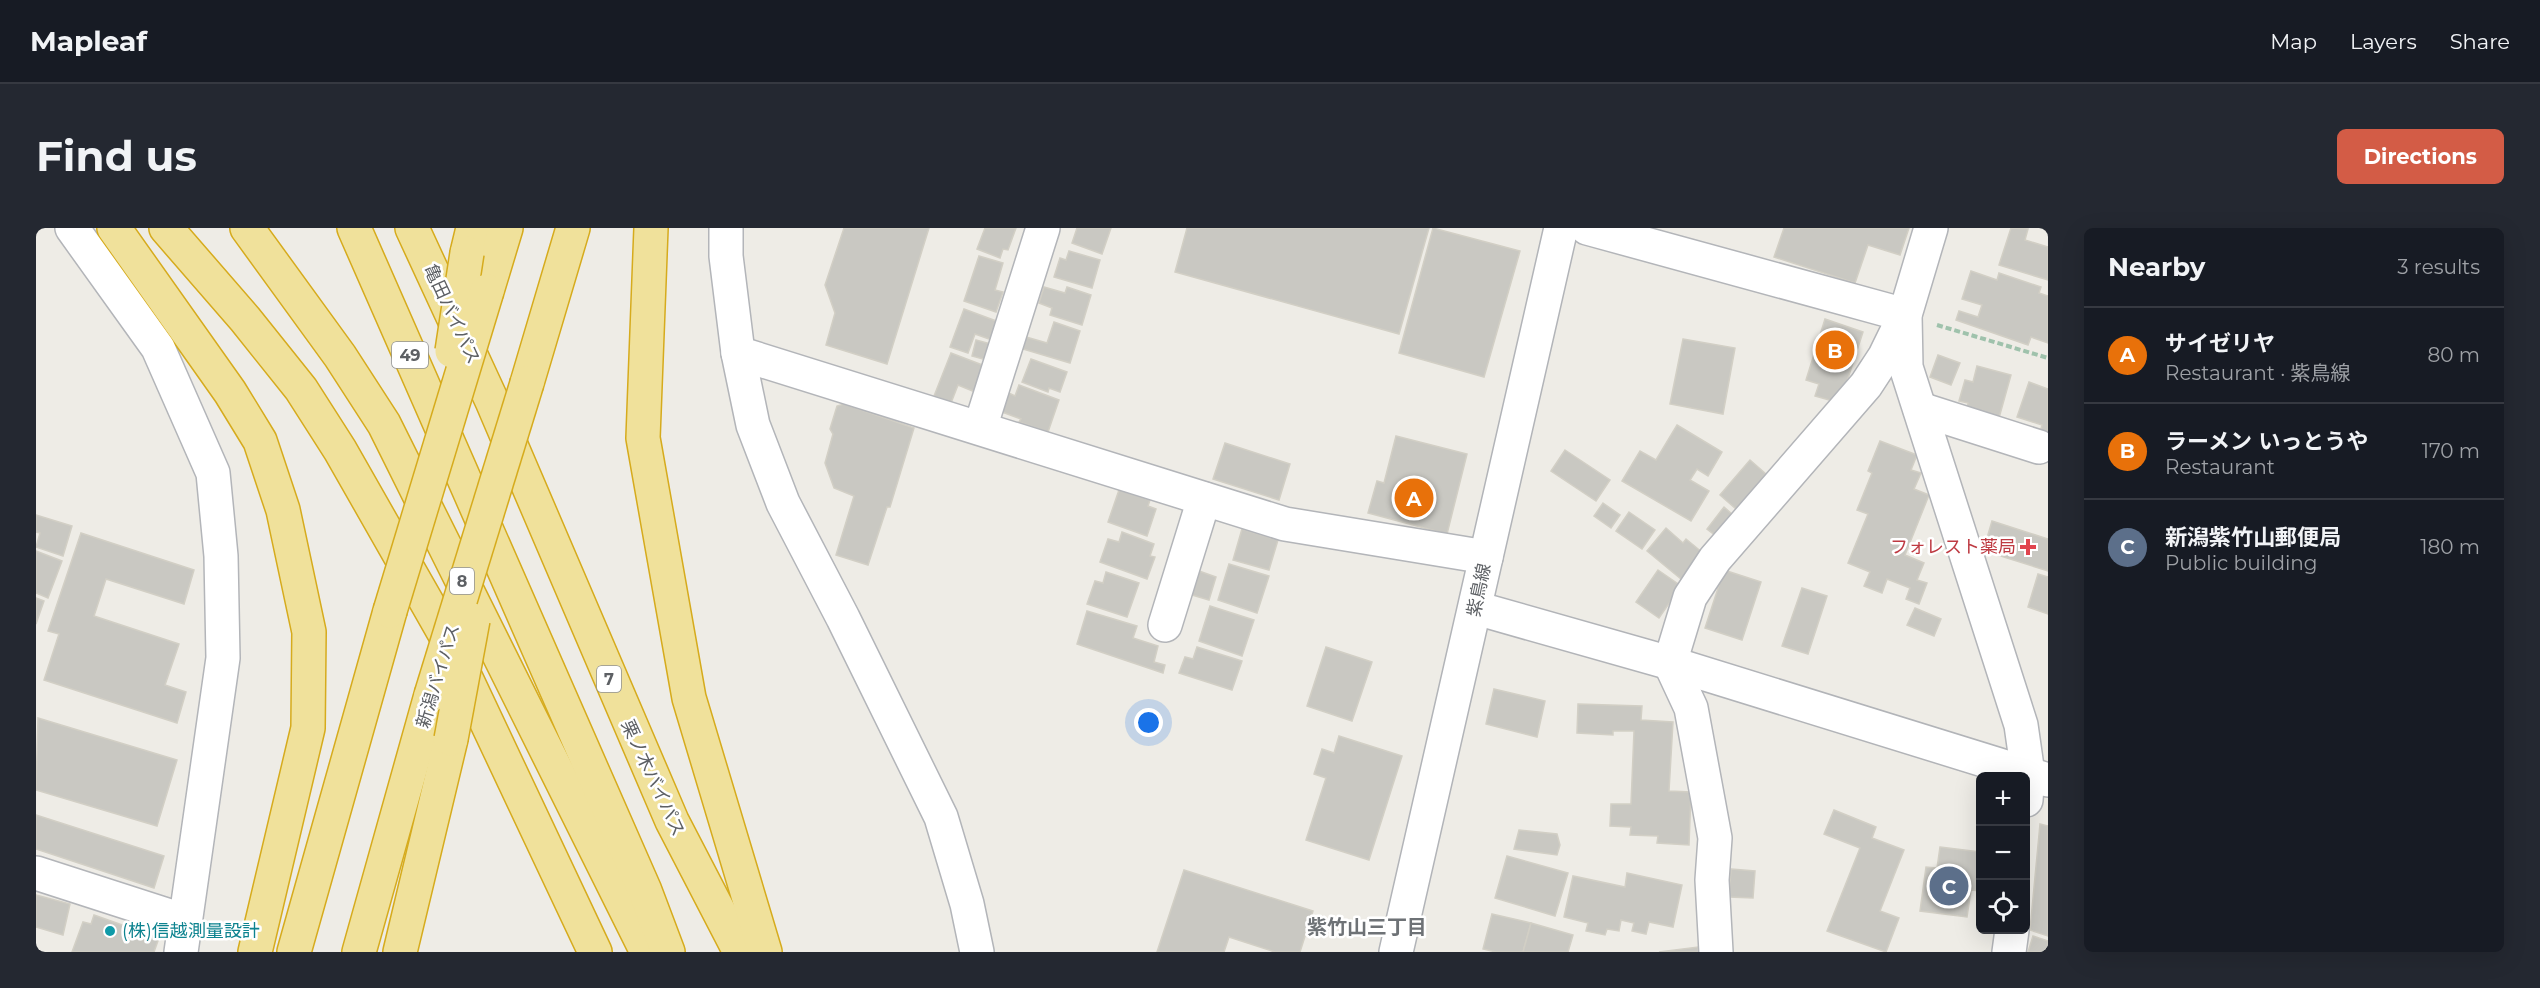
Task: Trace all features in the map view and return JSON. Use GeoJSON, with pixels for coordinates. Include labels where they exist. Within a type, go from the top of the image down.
{"type":"FeatureCollection","features":[{"type":"Feature","properties":{"kind":"highway"},"geometry":{"type":"LineString","coordinates":[[114,228],[230,392],[260,441],[283,510],[309,632],[308,728],[255,952]]}},
{"type":"Feature","properties":{"kind":"highway"},"geometry":{"type":"LineString","coordinates":[[166,228],[245,319],[301,389],[340,450],[446,636],[595,952]]}},
{"type":"Feature","properties":{"kind":"highway","name":"8"},"geometry":{"type":"LineString","coordinates":[[247,228],[340,356],[384,424],[647,952]]}},
{"type":"Feature","properties":{"kind":"highway","name":"49"},"geometry":{"type":"LineString","coordinates":[[354,228],[645,891],[668,952]]}},
{"type":"Feature","properties":{"kind":"highway","name":"亀田バイパス"},"geometry":{"type":"LineString","coordinates":[[411,228],[492,401]]}},
{"type":"Feature","properties":{"kind":"highway"},"geometry":{"type":"LineString","coordinates":[[294,952],[390,611],[506,228]]}},
{"type":"Feature","properties":{"kind":"highway","name":"新潟バイパス"},"geometry":{"type":"LineString","coordinates":[[359,952],[431,694],[573,228]]}},
{"type":"Feature","properties":{"kind":"highway"},"geometry":{"type":"LineString","coordinates":[[651,228],[643,438],[689,698],[765,952]]}},
{"type":"Feature","properties":{"kind":"highway"},"geometry":{"type":"LineString","coordinates":[[436,459],[470,240]]}},
{"type":"Feature","properties":{"kind":"highway","name":"栗ノ木バイパス"},"geometry":{"type":"LineString","coordinates":[[492,401],[672,821],[740,952]]}},
{"type":"Feature","properties":{"kind":"highway"},"geometry":{"type":"LineString","coordinates":[[400,952],[452,739],[499,477]]}},
{"type":"Feature","properties":{"kind":"highway"},"geometry":{"type":"LineString","coordinates":[[672,821],[722,952]]}},
{"type":"Feature","properties":{"kind":"street"},"geometry":{"type":"LineString","coordinates":[[36,873],[183,936],[223,658],[221,556],[213,473],[158,348],[72,228]]}},
{"type":"Feature","properties":{"kind":"street"},"geometry":{"type":"LineString","coordinates":[[726,228],[726,256],[738,353],[753,425],[783,502],[941,818],[967,904],[977,952]]}},
{"type":"Feature","properties":{"kind":"street"},"geometry":{"type":"LineString","coordinates":[[980,428],[1043,228]]}},
{"type":"Feature","properties":{"kind":"street","name":"紫鳥線"},"geometry":{"type":"LineString","coordinates":[[1396,952],[1561,228]]}},
{"type":"Feature","properties":{"kind":"street"},"geometry":{"type":"LineString","coordinates":[[1587,228],[1905,315]]}},
{"type":"Feature","properties":{"kind":"street"},"geometry":{"type":"LineString","coordinates":[[1716,952],[1712,880],[1715,838],[1691,708],[1670,663],[1690,597],[1715,559],[1866,385],[1885,356],[1905,315],[1931,228]]}},
{"type":"Feature","properties":{"kind":"street"},"geometry":{"type":"LineString","coordinates":[[1905,315],[1906,367],[2021,725],[2034,785]]}},
{"type":"Feature","properties":{"kind":"street"},"geometry":{"type":"LineString","coordinates":[[738,353],[1285,524],[1486,557]]}},
{"type":"Feature","properties":{"kind":"street"},"geometry":{"type":"LineString","coordinates":[[1920,409],[2039,447]]}},
{"type":"Feature","properties":{"kind":"street"},"geometry":{"type":"LineString","coordinates":[[1166,625],[1204,499]]}},
{"type":"Feature","properties":{"kind":"street"},"geometry":{"type":"LineString","coordinates":[[1476,608],[1670,663],[2034,785]]}},
{"type":"Feature","properties":{"kind":"street"},"geometry":{"type":"LineString","coordinates":[[2009,952],[2011,934]]}},
{"type":"Feature","properties":{"kind":"path"},"geometry":{"type":"LineString","coordinates":[[1905,315],[2048,358]]}},
{"type":"Feature","properties":{"kind":"building"},"geometry":{"type":"Polygon","coordinates":[[[844,228],[929,228],[887,364],[826,345],[835,313],[825,285],[844,228]]]}},
{"type":"Feature","properties":{"kind":"building"},"geometry":{"type":"Polygon","coordinates":[[[985,228],[1016,228],[1008,250],[1003,249],[1000,258],[977,249],[985,228]]]}},
{"type":"Feature","properties":{"kind":"building"},"geometry":{"type":"Polygon","coordinates":[[[1077,228],[1111,228],[1102,254],[1072,243],[1077,228]]]}},
{"type":"Feature","properties":{"kind":"building"},"geometry":{"type":"Polygon","coordinates":[[[1187,228],[1429,228],[1399,334],[1175,272],[1187,228]]]}},
{"type":"Feature","properties":{"kind":"building"},"geometry":{"type":"Polygon","coordinates":[[[1433,228],[1520,251],[1484,377],[1399,353],[1433,228]]]}},
{"type":"Feature","properties":{"kind":"building"},"geometry":{"type":"Polygon","coordinates":[[[1784,228],[1909,228],[1900,255],[1868,245],[1855,283],[1774,257],[1784,228]]]}},
{"type":"Feature","properties":{"kind":"building"},"geometry":{"type":"Polygon","coordinates":[[[2011,228],[2028,229],[2025,240],[2048,247],[2048,280],[1999,265],[2011,228]]]}},
{"type":"Feature","properties":{"kind":"building"},"geometry":{"type":"Polygon","coordinates":[[[1069,251],[1100,260],[1092,288],[1054,277],[1060,258],[1066,260],[1069,251]]]}},
{"type":"Feature","properties":{"kind":"building"},"geometry":{"type":"Polygon","coordinates":[[[979,256],[1003,263],[995,290],[1003,292],[996,312],[964,301],[979,256]]]}},
{"type":"Feature","properties":{"kind":"building"},"geometry":{"type":"Polygon","coordinates":[[[1971,271],[1997,280],[1999,273],[2041,287],[2039,293],[2048,296],[2048,343],[2031,337],[2028,345],[1956,320],[1959,311],[1978,317],[1982,305],[1962,299],[1971,271]]]}},
{"type":"Feature","properties":{"kind":"building"},"geometry":{"type":"Polygon","coordinates":[[[1044,287],[1065,293],[1067,287],[1091,295],[1082,325],[1050,315],[1052,308],[1039,303],[1044,287]]]}},
{"type":"Feature","properties":{"kind":"building"},"geometry":{"type":"Polygon","coordinates":[[[964,309],[999,322],[992,340],[975,334],[968,353],[950,347],[964,309]]]}},
{"type":"Feature","properties":{"kind":"building"},"geometry":{"type":"Polygon","coordinates":[[[1825,319],[1863,332],[1840,403],[1815,396],[1819,384],[1806,380],[1825,319]]]}},
{"type":"Feature","properties":{"kind":"building"},"geometry":{"type":"Polygon","coordinates":[[[1054,322],[1080,331],[1070,363],[1023,349],[1026,337],[1047,343],[1054,322]]]}},
{"type":"Feature","properties":{"kind":"building"},"geometry":{"type":"Polygon","coordinates":[[[1683,339],[1735,348],[1723,414],[1670,404],[1683,339]]]}},
{"type":"Feature","properties":{"kind":"building"},"geometry":{"type":"Polygon","coordinates":[[[976,340],[991,344],[987,360],[972,356],[976,340]]]}},
{"type":"Feature","properties":{"kind":"building"},"geometry":{"type":"Polygon","coordinates":[[[951,353],[985,366],[975,392],[958,385],[951,403],[934,396],[951,353]]]}},
{"type":"Feature","properties":{"kind":"building"},"geometry":{"type":"Polygon","coordinates":[[[1938,355],[1960,363],[1951,385],[1930,377],[1938,355]]]}},
{"type":"Feature","properties":{"kind":"building"},"geometry":{"type":"Polygon","coordinates":[[[1031,359],[1067,372],[1060,392],[1049,388],[1048,392],[1022,382],[1031,359]]]}},
{"type":"Feature","properties":{"kind":"building"},"geometry":{"type":"Polygon","coordinates":[[[1977,366],[2011,375],[1997,425],[1965,416],[1968,403],[1959,401],[1965,380],[1973,382],[1977,366]]]}},
{"type":"Feature","properties":{"kind":"building"},"geometry":{"type":"Polygon","coordinates":[[[2029,382],[2048,389],[2048,435],[2040,433],[2042,425],[2017,417],[2029,382]]]}},
{"type":"Feature","properties":{"kind":"building"},"geometry":{"type":"Polygon","coordinates":[[[1019,385],[1059,400],[1048,432],[1019,422],[1021,419],[1002,412],[1009,393],[1015,396],[1019,385]]]}},
{"type":"Feature","properties":{"kind":"building"},"geometry":{"type":"Polygon","coordinates":[[[844,404],[914,428],[890,507],[887,507],[868,565],[836,555],[854,496],[834,488],[825,463],[833,434],[830,429],[837,406],[844,404]]]}},
{"type":"Feature","properties":{"kind":"building"},"geometry":{"type":"Polygon","coordinates":[[[1677,425],[1722,452],[1708,476],[1697,469],[1690,480],[1709,491],[1691,521],[1622,481],[1640,451],[1656,460],[1677,425]]]}},
{"type":"Feature","properties":{"kind":"building"},"geometry":{"type":"Polygon","coordinates":[[[1396,436],[1467,454],[1447,534],[1368,513],[1377,481],[1384,483],[1396,436]]]}},
{"type":"Feature","properties":{"kind":"building"},"geometry":{"type":"Polygon","coordinates":[[[1880,441],[1917,455],[1911,470],[1921,473],[1914,489],[1929,495],[1905,555],[1924,563],[1917,580],[1927,583],[1919,604],[1906,599],[1910,588],[1887,579],[1882,593],[1864,586],[1870,572],[1848,563],[1868,514],[1857,510],[1872,473],[1868,471],[1880,441]]]}},
{"type":"Feature","properties":{"kind":"building"},"geometry":{"type":"Polygon","coordinates":[[[1225,443],[1290,464],[1279,500],[1213,479],[1225,443]]]}},
{"type":"Feature","properties":{"kind":"building"},"geometry":{"type":"Polygon","coordinates":[[[1565,450],[1610,480],[1596,501],[1551,471],[1565,450]]]}},
{"type":"Feature","properties":{"kind":"building"},"geometry":{"type":"Polygon","coordinates":[[[1750,460],[1766,474],[1736,509],[1720,495],[1750,460]]]}},
{"type":"Feature","properties":{"kind":"building"},"geometry":{"type":"Polygon","coordinates":[[[1119,490],[1150,500],[1148,506],[1156,509],[1147,536],[1108,522],[1119,490]]]}},
{"type":"Feature","properties":{"kind":"building"},"geometry":{"type":"Polygon","coordinates":[[[1603,503],[1620,515],[1611,528],[1594,516],[1603,503]]]}},
{"type":"Feature","properties":{"kind":"building"},"geometry":{"type":"Polygon","coordinates":[[[1724,507],[1733,515],[1716,536],[1707,529],[1724,507]]]}},
{"type":"Feature","properties":{"kind":"building"},"geometry":{"type":"Polygon","coordinates":[[[1629,512],[1655,530],[1642,549],[1616,531],[1629,512]]]}},
{"type":"Feature","properties":{"kind":"building"},"geometry":{"type":"Polygon","coordinates":[[[36,515],[72,526],[63,556],[36,547],[40,533],[36,532],[36,515]]]}},
{"type":"Feature","properties":{"kind":"building"},"geometry":{"type":"Polygon","coordinates":[[[1992,521],[2048,539],[2048,571],[1988,552],[1992,539],[1987,538],[1992,521]]]}},
{"type":"Feature","properties":{"kind":"building"},"geometry":{"type":"Polygon","coordinates":[[[1666,528],[1683,543],[1686,539],[1703,553],[1681,579],[1647,551],[1666,528]]]}},
{"type":"Feature","properties":{"kind":"building"},"geometry":{"type":"Polygon","coordinates":[[[1242,529],[1278,540],[1269,570],[1233,560],[1242,529]]]}},
{"type":"Feature","properties":{"kind":"building"},"geometry":{"type":"Polygon","coordinates":[[[1122,532],[1154,544],[1150,556],[1155,557],[1147,579],[1100,562],[1108,539],[1119,542],[1122,532]]]}},
{"type":"Feature","properties":{"kind":"building"},"geometry":{"type":"Polygon","coordinates":[[[81,533],[194,570],[184,604],[106,579],[94,616],[179,644],[165,685],[186,692],[177,723],[44,680],[59,634],[48,631],[81,533]]]}},
{"type":"Feature","properties":{"kind":"building"},"geometry":{"type":"Polygon","coordinates":[[[36,551],[62,561],[48,598],[36,593],[36,551]]]}},
{"type":"Feature","properties":{"kind":"building"},"geometry":{"type":"Polygon","coordinates":[[[1229,564],[1269,576],[1257,613],[1218,600],[1229,564]]]}},
{"type":"Feature","properties":{"kind":"building"},"geometry":{"type":"Polygon","coordinates":[[[1658,570],[1681,586],[1659,618],[1636,602],[1658,570]]]}},
{"type":"Feature","properties":{"kind":"building"},"geometry":{"type":"Polygon","coordinates":[[[1724,570],[1761,582],[1742,640],[1705,628],[1724,570]]]}},
{"type":"Feature","properties":{"kind":"building"},"geometry":{"type":"Polygon","coordinates":[[[1199,571],[1216,577],[1209,600],[1192,595],[1199,571]]]}},
{"type":"Feature","properties":{"kind":"building"},"geometry":{"type":"Polygon","coordinates":[[[1106,572],[1139,583],[1127,617],[1087,604],[1095,581],[1103,583],[1106,572]]]}},
{"type":"Feature","properties":{"kind":"building"},"geometry":{"type":"Polygon","coordinates":[[[2038,574],[2048,577],[2048,614],[2028,607],[2038,574]]]}},
{"type":"Feature","properties":{"kind":"building"},"geometry":{"type":"Polygon","coordinates":[[[1802,588],[1827,596],[1808,654],[1782,646],[1802,588]]]}},
{"type":"Feature","properties":{"kind":"building"},"geometry":{"type":"Polygon","coordinates":[[[36,598],[44,601],[36,624],[36,598]]]}},
{"type":"Feature","properties":{"kind":"building"},"geometry":{"type":"Polygon","coordinates":[[[1210,606],[1254,620],[1242,656],[1199,641],[1210,606]]]}},
{"type":"Feature","properties":{"kind":"building"},"geometry":{"type":"Polygon","coordinates":[[[1915,608],[1941,619],[1934,636],[1907,625],[1915,608]]]}},
{"type":"Feature","properties":{"kind":"building"},"geometry":{"type":"Polygon","coordinates":[[[1087,611],[1137,626],[1133,638],[1158,646],[1154,662],[1165,665],[1163,673],[1077,644],[1087,611]]]}},
{"type":"Feature","properties":{"kind":"building"},"geometry":{"type":"Polygon","coordinates":[[[1197,647],[1242,661],[1232,690],[1179,673],[1185,657],[1193,659],[1197,647]]]}},
{"type":"Feature","properties":{"kind":"building"},"geometry":{"type":"Polygon","coordinates":[[[1326,647],[1372,662],[1352,721],[1307,706],[1326,647]]]}},
{"type":"Feature","properties":{"kind":"building"},"geometry":{"type":"Polygon","coordinates":[[[1494,689],[1545,701],[1537,737],[1486,724],[1494,689]]]}},
{"type":"Feature","properties":{"kind":"building"},"geometry":{"type":"Polygon","coordinates":[[[1578,704],[1642,706],[1641,720],[1673,722],[1669,791],[1691,792],[1689,845],[1657,843],[1658,836],[1630,835],[1631,827],[1610,826],[1611,804],[1631,804],[1634,731],[1613,731],[1613,735],[1577,733],[1578,704]]]}},
{"type":"Feature","properties":{"kind":"building"},"geometry":{"type":"Polygon","coordinates":[[[38,718],[177,760],[157,826],[36,790],[38,718]]]}},
{"type":"Feature","properties":{"kind":"building"},"geometry":{"type":"Polygon","coordinates":[[[1339,736],[1402,756],[1369,860],[1306,840],[1326,778],[1314,774],[1322,749],[1334,753],[1339,736]]]}},
{"type":"Feature","properties":{"kind":"building"},"geometry":{"type":"Polygon","coordinates":[[[1834,810],[1876,827],[1872,838],[1904,850],[1880,911],[1899,918],[1886,952],[1827,931],[1860,848],[1824,834],[1834,810]]]}},
{"type":"Feature","properties":{"kind":"building"},"geometry":{"type":"Polygon","coordinates":[[[36,815],[164,856],[154,888],[36,849],[36,815]]]}},
{"type":"Feature","properties":{"kind":"building"},"geometry":{"type":"Polygon","coordinates":[[[2040,824],[2048,826],[2048,936],[2030,930],[2040,824]]]}},
{"type":"Feature","properties":{"kind":"building"},"geometry":{"type":"Polygon","coordinates":[[[1519,830],[1557,834],[1560,845],[1557,855],[1514,849],[1519,830]]]}},
{"type":"Feature","properties":{"kind":"building"},"geometry":{"type":"Polygon","coordinates":[[[1940,847],[1976,852],[1976,891],[1971,890],[1967,917],[1920,911],[1926,867],[1937,868],[1940,847]]]}},
{"type":"Feature","properties":{"kind":"building"},"geometry":{"type":"Polygon","coordinates":[[[1507,856],[1568,873],[1555,916],[1495,898],[1507,856]]]}},
{"type":"Feature","properties":{"kind":"building"},"geometry":{"type":"Polygon","coordinates":[[[1731,869],[1755,871],[1753,898],[1729,897],[1731,869]]]}},
{"type":"Feature","properties":{"kind":"building"},"geometry":{"type":"Polygon","coordinates":[[[1184,870],[1313,911],[1300,952],[1275,952],[1229,937],[1224,952],[1157,952],[1184,870]]]}},
{"type":"Feature","properties":{"kind":"building"},"geometry":{"type":"Polygon","coordinates":[[[1627,873],[1682,885],[1673,927],[1649,922],[1646,934],[1632,931],[1634,923],[1621,920],[1619,931],[1607,929],[1605,935],[1586,931],[1588,923],[1564,917],[1573,876],[1625,887],[1627,873]]]}},
{"type":"Feature","properties":{"kind":"building"},"geometry":{"type":"Polygon","coordinates":[[[36,895],[70,904],[63,935],[36,927],[36,895]]]}},
{"type":"Feature","properties":{"kind":"building"},"geometry":{"type":"Polygon","coordinates":[[[1492,914],[1531,923],[1523,952],[1496,952],[1483,949],[1492,914]]]}},
{"type":"Feature","properties":{"kind":"building","name":"(株)信越測量設計"},"geometry":{"type":"Polygon","coordinates":[[[94,915],[159,938],[154,952],[72,952],[83,922],[91,924],[94,915]]]}},
{"type":"Feature","properties":{"kind":"building"},"geometry":{"type":"Polygon","coordinates":[[[1531,923],[1573,935],[1568,952],[1523,952],[1531,923]]]}},
{"type":"Feature","properties":{"kind":"building"},"geometry":{"type":"Polygon","coordinates":[[[2033,936],[2048,941],[2048,952],[2028,952],[2033,936]]]}},
{"type":"Feature","properties":{"kind":"building"},"geometry":{"type":"Polygon","coordinates":[[[1698,947],[1698,952],[1659,952],[1698,947]]]}},
{"type":"Feature","properties":{"kind":"place","name":"ラーメン いっとうや"},"geometry":{"type":"Point","coordinates":[1835,350]}},
{"type":"Feature","properties":{"kind":"place","name":"サイゼリヤ"},"geometry":{"type":"Point","coordinates":[1414,498]}},
{"type":"Feature","properties":{"kind":"place","name":"フォレスト薬局"},"geometry":{"type":"Point","coordinates":[2028,547]}},
{"type":"Feature","properties":{"kind":"place","name":"新潟紫竹山郵便局"},"geometry":{"type":"Point","coordinates":[1949,886]}},
{"type":"Feature","properties":{"kind":"place","name":"(株)信越測量設計"},"geometry":{"type":"Point","coordinates":[110,931]}},
{"type":"Feature","properties":{"kind":"district","name":"紫竹山三丁目"},"geometry":{"type":"Point","coordinates":[1367,927]}}]}
